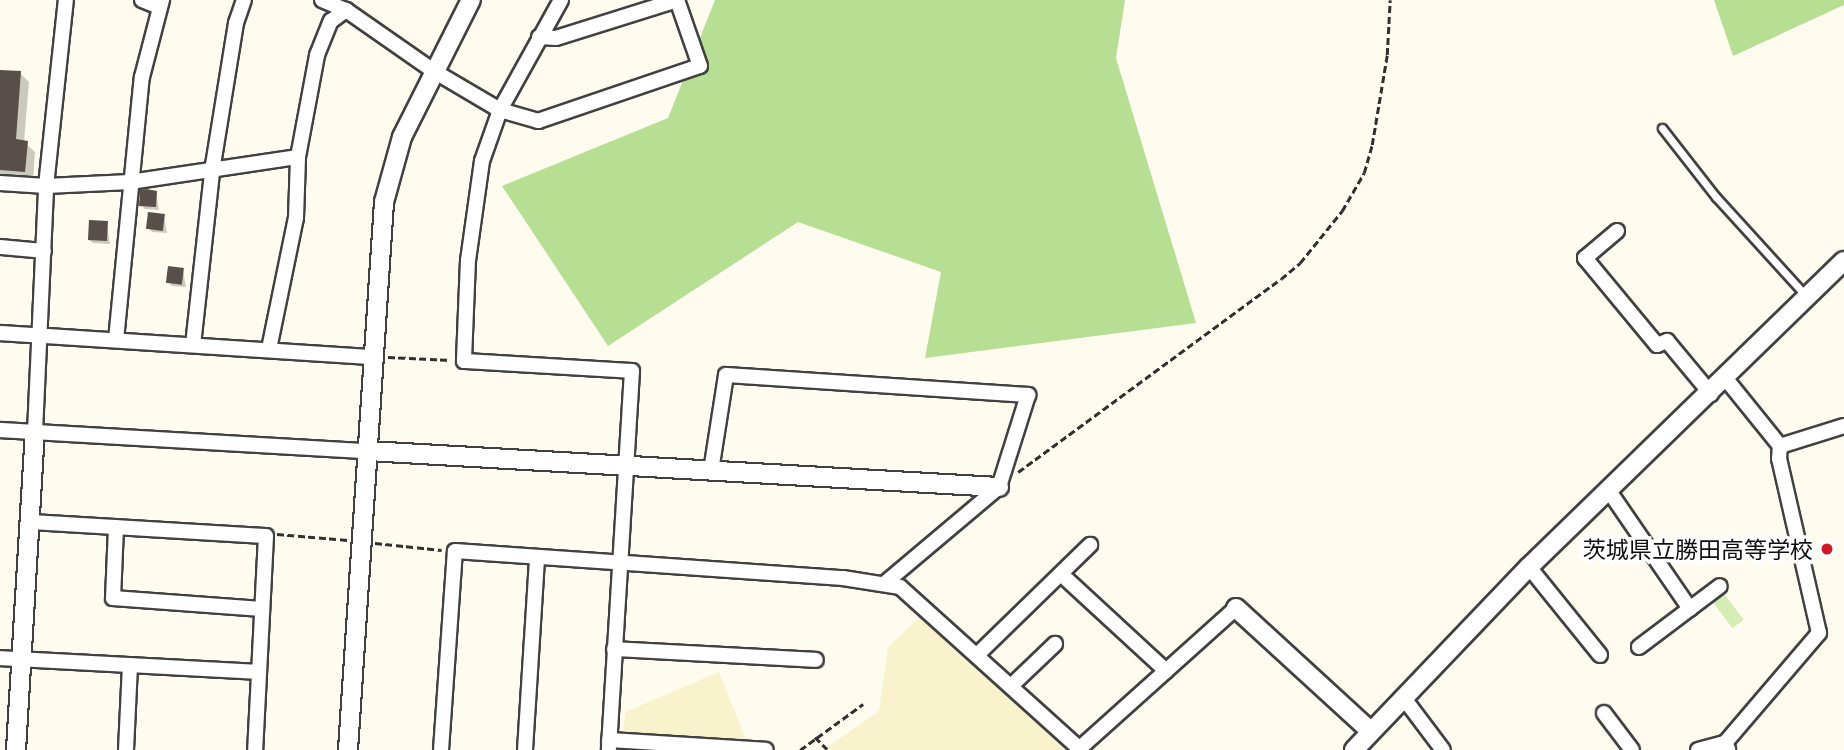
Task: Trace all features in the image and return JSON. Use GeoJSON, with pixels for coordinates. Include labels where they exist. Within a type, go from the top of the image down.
{"type":"FeatureCollection","features":[{"type":"Feature","properties":{"kind":"street"},"geometry":{"type":"LineString","coordinates":[[16,750],[46,186],[66,0]]}},
{"type":"Feature","properties":{"kind":"street"},"geometry":{"type":"LineString","coordinates":[[116,340],[142,77],[161,3],[142,0]]}},
{"type":"Feature","properties":{"kind":"street"},"geometry":{"type":"LineString","coordinates":[[193,345],[212,170],[236,23],[244,0]]}},
{"type":"Feature","properties":{"kind":"street"},"geometry":{"type":"LineString","coordinates":[[322,0],[346,10],[432,70],[500,110],[538,121],[700,66],[677,0],[556,38],[539,37]]}},
{"type":"Feature","properties":{"kind":"street"},"geometry":{"type":"LineString","coordinates":[[348,750],[384,202],[402,137],[432,70],[471,0]]}},
{"type":"Feature","properties":{"kind":"street"},"geometry":{"type":"LineString","coordinates":[[561,0],[500,110],[482,160],[472,222],[464,361],[632,371],[609,745],[766,750]]}},
{"type":"Feature","properties":{"kind":"street"},"geometry":{"type":"LineString","coordinates":[[269,349],[296,218],[298,157],[317,55],[331,21],[346,10]]}},
{"type":"Feature","properties":{"kind":"street"},"geometry":{"type":"LineString","coordinates":[[0,183],[46,186],[130,182],[298,157]]}},
{"type":"Feature","properties":{"kind":"street"},"geometry":{"type":"LineString","coordinates":[[1617,232],[1585,258],[1657,345],[1667,341],[1711,394]]}},
{"type":"Feature","properties":{"kind":"street"},"geometry":{"type":"LineString","coordinates":[[0,247],[44,251]]}},
{"type":"Feature","properties":{"kind":"street"},"geometry":{"type":"LineString","coordinates":[[1354,750],[1530,567],[1711,394],[1844,261]]}},
{"type":"Feature","properties":{"kind":"street"},"geometry":{"type":"LineString","coordinates":[[0,333],[374,357]]}},
{"type":"Feature","properties":{"kind":"street"},"geometry":{"type":"LineString","coordinates":[[711,471],[726,374],[1028,395],[999,487],[885,583]]}},
{"type":"Feature","properties":{"kind":"street"},"geometry":{"type":"LineString","coordinates":[[1698,750],[1727,746],[1819,633],[1779,459],[1780,446],[1726,379]]}},
{"type":"Feature","properties":{"kind":"street"},"geometry":{"type":"LineString","coordinates":[[1780,446],[1844,426]]}},
{"type":"Feature","properties":{"kind":"street"},"geometry":{"type":"LineString","coordinates":[[0,430],[999,487]]}},
{"type":"Feature","properties":{"kind":"street"},"geometry":{"type":"LineString","coordinates":[[1609,491],[1690,609]]}},
{"type":"Feature","properties":{"kind":"street"},"geometry":{"type":"LineString","coordinates":[[30,522],[266,536],[255,750]]}},
{"type":"Feature","properties":{"kind":"street"},"geometry":{"type":"LineString","coordinates":[[116,527],[113,598],[262,609]]}},
{"type":"Feature","properties":{"kind":"street"},"geometry":{"type":"LineString","coordinates":[[977,655],[1090,545]]}},
{"type":"Feature","properties":{"kind":"street"},"geometry":{"type":"LineString","coordinates":[[441,750],[455,551],[620,561],[885,583],[900,587],[1081,749],[1236,608],[1370,732]]}},
{"type":"Feature","properties":{"kind":"street"},"geometry":{"type":"LineString","coordinates":[[524,750],[537,557]]}},
{"type":"Feature","properties":{"kind":"street"},"geometry":{"type":"LineString","coordinates":[[1530,567],[1600,655]]}},
{"type":"Feature","properties":{"kind":"street"},"geometry":{"type":"LineString","coordinates":[[1061,574],[1166,671]]}},
{"type":"Feature","properties":{"kind":"street"},"geometry":{"type":"LineString","coordinates":[[1640,647],[1720,586]]}},
{"type":"Feature","properties":{"kind":"street"},"geometry":{"type":"LineString","coordinates":[[1011,686],[1055,644]]}},
{"type":"Feature","properties":{"kind":"street"},"geometry":{"type":"LineString","coordinates":[[614,649],[817,660]]}},
{"type":"Feature","properties":{"kind":"street"},"geometry":{"type":"LineString","coordinates":[[0,657],[258,672]]}},
{"type":"Feature","properties":{"kind":"street"},"geometry":{"type":"LineString","coordinates":[[126,750],[130,665]]}},
{"type":"Feature","properties":{"kind":"street"},"geometry":{"type":"LineString","coordinates":[[1403,697],[1443,750]]}},
{"type":"Feature","properties":{"kind":"street"},"geometry":{"type":"LineString","coordinates":[[1604,713],[1632,750]]}},
{"type":"Feature","properties":{"kind":"lane"},"geometry":{"type":"LineString","coordinates":[[1662,128],[1716,197],[1808,297]]}},
{"type":"Feature","properties":{"kind":"path"},"geometry":{"type":"LineString","coordinates":[[999,487],[1282,279],[1326,232],[1364,173],[1372,145],[1387,55],[1390,0]]}},
{"type":"Feature","properties":{"kind":"path"},"geometry":{"type":"LineString","coordinates":[[374,357],[464,361]]}},
{"type":"Feature","properties":{"kind":"path"},"geometry":{"type":"LineString","coordinates":[[266,536],[455,551]]}},
{"type":"Feature","properties":{"kind":"path"},"geometry":{"type":"LineString","coordinates":[[800,750],[863,704]]}},
{"type":"Feature","properties":{"kind":"path"},"geometry":{"type":"LineString","coordinates":[[815,737],[828,750]]}},
{"type":"Feature","properties":{"kind":"shaded area"},"geometry":{"type":"Polygon","coordinates":[[[922,615],[1069,750],[823,750],[879,711],[888,647],[922,615]]]}},
{"type":"Feature","properties":{"kind":"shaded area"},"geometry":{"type":"Polygon","coordinates":[[[719,672],[747,742],[757,750],[622,750],[625,712],[719,672]]]}},
{"type":"Feature","properties":{"kind":"green space"},"geometry":{"type":"Polygon","coordinates":[[[715,0],[1125,0],[1116,58],[1196,323],[925,358],[941,272],[798,222],[608,346],[502,186],[668,118],[715,0]]]}},
{"type":"Feature","properties":{"kind":"green space"},"geometry":{"type":"Polygon","coordinates":[[[1714,0],[1844,0],[1844,5],[1733,56],[1714,0]]]}},
{"type":"Feature","properties":{"kind":"green space"},"geometry":{"type":"Polygon","coordinates":[[[1722,591],[1744,620],[1732,628],[1711,599],[1722,591]]]}},
{"type":"Feature","properties":{"kind":"building"},"geometry":{"type":"Polygon","coordinates":[[[0,70],[21,71],[16,139],[28,141],[25,172],[0,170],[0,70]]]}},
{"type":"Feature","properties":{"kind":"building"},"geometry":{"type":"Polygon","coordinates":[[[140,190],[157,191],[156,207],[139,206],[140,190]]]}},
{"type":"Feature","properties":{"kind":"building"},"geometry":{"type":"Polygon","coordinates":[[[148,212],[165,214],[163,231],[146,229],[148,212]]]}},
{"type":"Feature","properties":{"kind":"building"},"geometry":{"type":"Polygon","coordinates":[[[89,220],[108,221],[107,241],[88,240],[89,220]]]}},
{"type":"Feature","properties":{"kind":"building"},"geometry":{"type":"Polygon","coordinates":[[[168,266],[184,268],[182,285],[166,283],[168,266]]]}},
{"type":"Feature","properties":{"kind":"place","name":"茨城県立勝田高等学校"},"geometry":{"type":"Point","coordinates":[1827,549]}}]}
